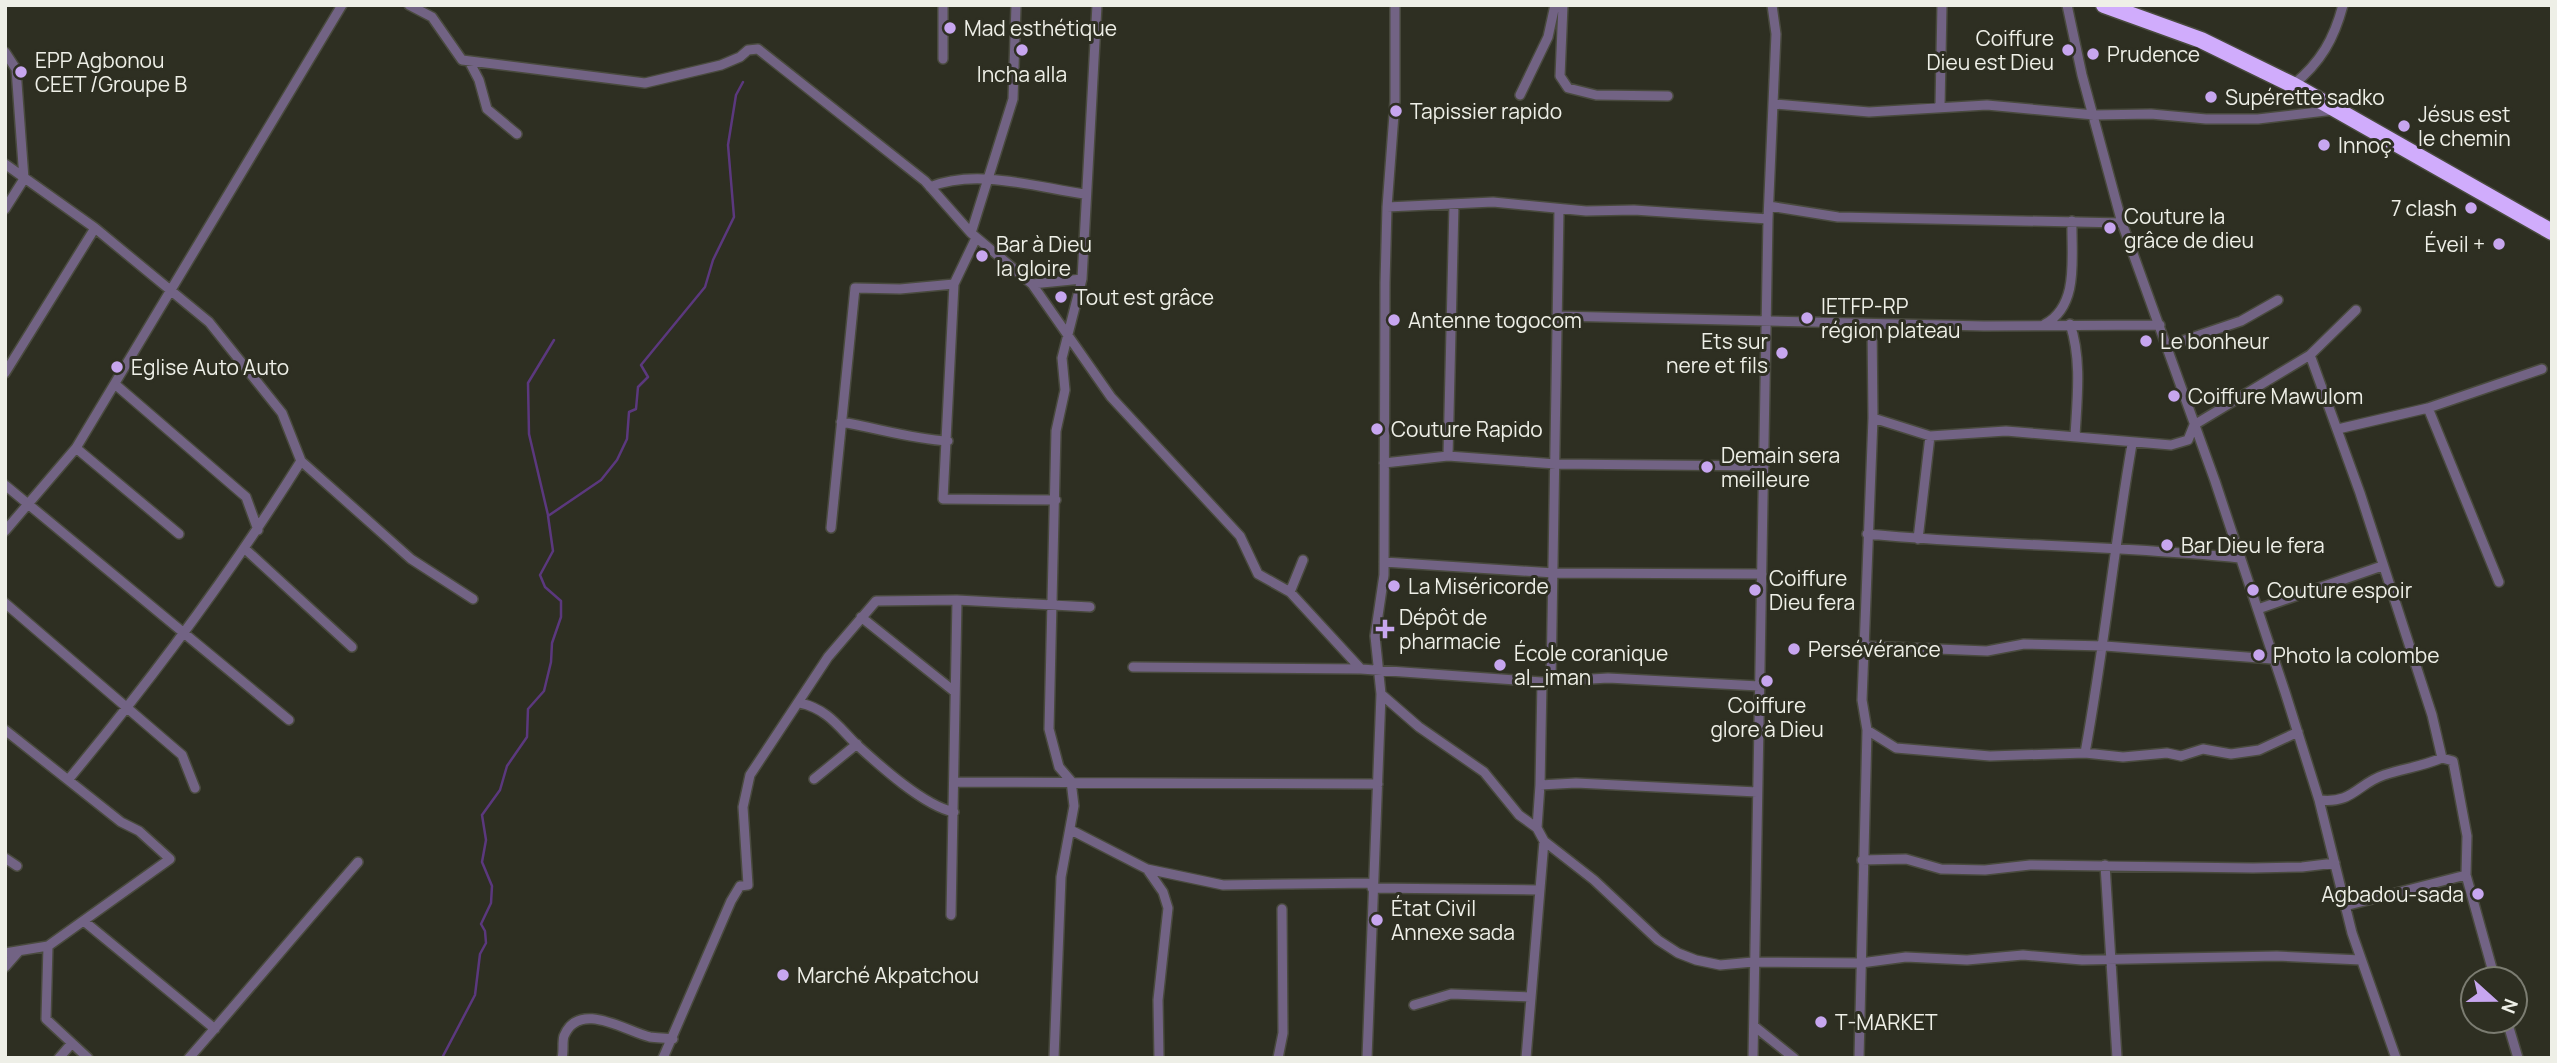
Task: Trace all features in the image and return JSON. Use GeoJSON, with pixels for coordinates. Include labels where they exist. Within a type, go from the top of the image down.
{"type":"FeatureCollection","features":[{"type":"Feature","properties":{"kind":"highway"},"geometry":{"type":"LineString","coordinates":[[2104,5],[2201,40],[2293,85],[2552,232]]}},
{"type":"Feature","properties":{"kind":"street"},"geometry":{"type":"LineString","coordinates":[[5,531],[76,448],[342,5]]}},
{"type":"Feature","properties":{"kind":"street"},"geometry":{"type":"LineString","coordinates":[[409,5],[432,17],[462,60],[469,61],[645,83],[721,65],[733,61],[748,50],[758,49],[930,187],[974,235],[1032,284],[1111,397],[1240,536],[1258,574],[1290,592],[1361,668]]}},
{"type":"Feature","properties":{"kind":"street"},"geometry":{"type":"LineString","coordinates":[[943,5],[943,59]]}},
{"type":"Feature","properties":{"kind":"street"},"geometry":{"type":"LineString","coordinates":[[1016,5],[1013,99],[986,180],[974,235],[954,284],[943,499],[1056,500]]}},
{"type":"Feature","properties":{"kind":"street"},"geometry":{"type":"LineString","coordinates":[[1054,1058],[1059,900],[1074,806],[1071,781],[1059,767],[1049,729],[1056,430],[1063,401],[1062,358],[1066,334],[1077,308],[1082,279],[1084,194],[1097,5]]}},
{"type":"Feature","properties":{"kind":"street"},"geometry":{"type":"LineString","coordinates":[[1367,1058],[1381,694],[1375,636],[1380,614],[1384,562],[1387,206],[1395,101],[1395,5]]}},
{"type":"Feature","properties":{"kind":"street"},"geometry":{"type":"LineString","coordinates":[[1520,95],[1548,37],[1555,5]]}},
{"type":"Feature","properties":{"kind":"street"},"geometry":{"type":"LineString","coordinates":[[1563,5],[1560,76],[1568,88],[1596,95],[1668,96]]}},
{"type":"Feature","properties":{"kind":"street"},"geometry":{"type":"LineString","coordinates":[[1753,1058],[1768,219],[1776,34],[1772,5]]}},
{"type":"Feature","properties":{"kind":"street"},"geometry":{"type":"LineString","coordinates":[[1940,106],[1942,5]]}},
{"type":"Feature","properties":{"kind":"street"},"geometry":{"type":"LineString","coordinates":[[2067,5],[2122,223],[2258,609],[2319,800],[2361,960],[2396,1058]]}},
{"type":"Feature","properties":{"kind":"street"},"geometry":{"type":"LineString","coordinates":[[2293,85],[2308,73],[2335,36],[2343,5]]}},
{"type":"Feature","properties":{"kind":"street"},"geometry":{"type":"LineString","coordinates":[[5,52],[16,69],[24,179],[5,209]]}},
{"type":"Feature","properties":{"kind":"street"},"geometry":{"type":"LineString","coordinates":[[469,61],[479,80],[487,109],[517,134]]}},
{"type":"Feature","properties":{"kind":"street"},"geometry":{"type":"LineString","coordinates":[[1774,104],[1868,112],[1987,105],[2094,115],[2258,119],[2336,109]]}},
{"type":"Feature","properties":{"kind":"street"},"geometry":{"type":"LineString","coordinates":[[5,164],[95,228],[209,322],[282,413],[301,461],[411,559],[473,599]]}},
{"type":"Feature","properties":{"kind":"street"},"geometry":{"type":"LineString","coordinates":[[930,187],[947,180],[986,180],[1084,194]]}},
{"type":"Feature","properties":{"kind":"street"},"geometry":{"type":"LineString","coordinates":[[1387,206],[1493,202],[1559,209],[1634,210],[1768,219]]}},
{"type":"Feature","properties":{"kind":"street"},"geometry":{"type":"LineString","coordinates":[[1448,456],[1454,204]]}},
{"type":"Feature","properties":{"kind":"street"},"geometry":{"type":"LineString","coordinates":[[1769,206],[1839,217],[2122,223]]}},
{"type":"Feature","properties":{"kind":"street"},"geometry":{"type":"LineString","coordinates":[[1537,828],[1554,573],[1559,209]]}},
{"type":"Feature","properties":{"kind":"street"},"geometry":{"type":"LineString","coordinates":[[2042,325],[2060,313],[2068,301],[2072,221]]}},
{"type":"Feature","properties":{"kind":"street"},"geometry":{"type":"LineString","coordinates":[[5,373],[95,228]]}},
{"type":"Feature","properties":{"kind":"street"},"geometry":{"type":"LineString","coordinates":[[1032,284],[1082,279]]}},
{"type":"Feature","properties":{"kind":"street"},"geometry":{"type":"LineString","coordinates":[[831,528],[855,288],[900,289],[954,284]]}},
{"type":"Feature","properties":{"kind":"street"},"geometry":{"type":"LineString","coordinates":[[2167,346],[2241,321],[2278,300]]}},
{"type":"Feature","properties":{"kind":"street"},"geometry":{"type":"LineString","coordinates":[[1873,418],[1930,436],[2006,431],[2075,436],[2132,444],[2171,445],[2188,440],[2194,425],[2310,355],[2356,310]]}},
{"type":"Feature","properties":{"kind":"street"},"geometry":{"type":"LineString","coordinates":[[1558,316],[1872,324],[2160,325]]}},
{"type":"Feature","properties":{"kind":"street"},"geometry":{"type":"LineString","coordinates":[[1859,1058],[1867,730],[1862,700],[1873,418],[1872,324]]}},
{"type":"Feature","properties":{"kind":"street"},"geometry":{"type":"LineString","coordinates":[[2070,324],[2075,337],[2078,384],[2075,436]]}},
{"type":"Feature","properties":{"kind":"street"},"geometry":{"type":"LineString","coordinates":[[2310,355],[2338,429],[2432,715],[2442,758]]}},
{"type":"Feature","properties":{"kind":"street"},"geometry":{"type":"LineString","coordinates":[[2338,429],[2428,408],[2542,369]]}},
{"type":"Feature","properties":{"kind":"street"},"geometry":{"type":"LineString","coordinates":[[116,385],[246,497],[258,530]]}},
{"type":"Feature","properties":{"kind":"street"},"geometry":{"type":"LineString","coordinates":[[2428,408],[2499,582]]}},
{"type":"Feature","properties":{"kind":"street"},"geometry":{"type":"LineString","coordinates":[[841,422],[894,431],[919,440],[948,441]]}},
{"type":"Feature","properties":{"kind":"street"},"geometry":{"type":"LineString","coordinates":[[1918,539],[1930,436]]}},
{"type":"Feature","properties":{"kind":"street"},"geometry":{"type":"LineString","coordinates":[[2085,753],[2105,646],[2113,550],[2132,444]]}},
{"type":"Feature","properties":{"kind":"street"},"geometry":{"type":"LineString","coordinates":[[76,448],[179,534]]}},
{"type":"Feature","properties":{"kind":"street"},"geometry":{"type":"LineString","coordinates":[[1384,463],[1448,456],[1556,464],[1765,466]]}},
{"type":"Feature","properties":{"kind":"street"},"geometry":{"type":"LineString","coordinates":[[68,780],[129,706],[258,530],[301,461]]}},
{"type":"Feature","properties":{"kind":"street"},"geometry":{"type":"LineString","coordinates":[[5,485],[289,720]]}},
{"type":"Feature","properties":{"kind":"street"},"geometry":{"type":"LineString","coordinates":[[1867,534],[2113,550],[2174,551],[2239,558]]}},
{"type":"Feature","properties":{"kind":"street"},"geometry":{"type":"LineString","coordinates":[[244,548],[352,648]]}},
{"type":"Feature","properties":{"kind":"street"},"geometry":{"type":"LineString","coordinates":[[1290,592],[1303,560]]}},
{"type":"Feature","properties":{"kind":"street"},"geometry":{"type":"LineString","coordinates":[[1384,562],[1554,573],[1762,574]]}},
{"type":"Feature","properties":{"kind":"street"},"geometry":{"type":"LineString","coordinates":[[2258,609],[2382,566]]}},
{"type":"Feature","properties":{"kind":"street"},"geometry":{"type":"LineString","coordinates":[[951,915],[956,782],[957,600]]}},
{"type":"Feature","properties":{"kind":"street"},"geometry":{"type":"LineString","coordinates":[[663,1058],[731,901],[740,886],[748,885],[743,807],[750,775],[828,657],[876,601],[957,600],[1090,607]]}},
{"type":"Feature","properties":{"kind":"street"},"geometry":{"type":"LineString","coordinates":[[5,603],[129,706],[182,755],[195,788]]}},
{"type":"Feature","properties":{"kind":"street"},"geometry":{"type":"LineString","coordinates":[[861,617],[955,692]]}},
{"type":"Feature","properties":{"kind":"street"},"geometry":{"type":"LineString","coordinates":[[1864,646],[1987,651],[2024,644],[2105,646],[2272,659]]}},
{"type":"Feature","properties":{"kind":"street"},"geometry":{"type":"LineString","coordinates":[[1133,667],[1361,668],[1546,682],[1608,678],[1759,686]]}},
{"type":"Feature","properties":{"kind":"street"},"geometry":{"type":"LineString","coordinates":[[1381,694],[1419,727],[1484,772],[1519,815],[1537,828],[1544,841],[1678,953],[1720,965],[1753,962],[1861,962],[1906,957],[1968,960],[2023,955],[2113,959],[2277,956],[2361,960]]}},
{"type":"Feature","properties":{"kind":"street"},"geometry":{"type":"LineString","coordinates":[[800,703],[824,711],[857,744],[933,805],[954,812]]}},
{"type":"Feature","properties":{"kind":"street"},"geometry":{"type":"LineString","coordinates":[[5,730],[121,822],[139,831],[170,859],[48,946],[5,953]]}},
{"type":"Feature","properties":{"kind":"street"},"geometry":{"type":"LineString","coordinates":[[1867,730],[1896,748],[1990,756],[2085,753],[2123,757],[2167,753],[2181,756],[2203,749],[2231,754],[2259,750],[2298,732]]}},
{"type":"Feature","properties":{"kind":"street"},"geometry":{"type":"LineString","coordinates":[[814,779],[857,744]]}},
{"type":"Feature","properties":{"kind":"street"},"geometry":{"type":"LineString","coordinates":[[2319,800],[2338,802],[2382,775],[2418,769],[2442,758],[2452,761],[2467,835],[2466,875],[2491,965]]}},
{"type":"Feature","properties":{"kind":"street"},"geometry":{"type":"LineString","coordinates":[[956,782],[1378,784]]}},
{"type":"Feature","properties":{"kind":"street"},"geometry":{"type":"LineString","coordinates":[[1540,785],[1576,783],[1757,792]]}},
{"type":"Feature","properties":{"kind":"street"},"geometry":{"type":"LineString","coordinates":[[1071,830],[1147,869],[1223,885],[1373,885],[1538,890]]}},
{"type":"Feature","properties":{"kind":"street"},"geometry":{"type":"LineString","coordinates":[[1526,1058],[1544,841]]}},
{"type":"Feature","properties":{"kind":"street"},"geometry":{"type":"LineString","coordinates":[[5,858],[17,866]]}},
{"type":"Feature","properties":{"kind":"street"},"geometry":{"type":"LineString","coordinates":[[1862,860],[1906,859],[1941,869],[1985,870],[2030,865],[2302,867],[2335,863]]}},
{"type":"Feature","properties":{"kind":"street"},"geometry":{"type":"LineString","coordinates":[[189,1058],[358,862]]}},
{"type":"Feature","properties":{"kind":"street"},"geometry":{"type":"LineString","coordinates":[[2105,865],[2113,959],[2117,1058]]}},
{"type":"Feature","properties":{"kind":"street"},"geometry":{"type":"LineString","coordinates":[[1147,869],[1163,892],[1168,908],[1158,1000],[1159,1058]]}},
{"type":"Feature","properties":{"kind":"street"},"geometry":{"type":"LineString","coordinates":[[2345,906],[2466,875]]}},
{"type":"Feature","properties":{"kind":"street"},"geometry":{"type":"LineString","coordinates":[[1278,1058],[1283,1033],[1282,909]]}},
{"type":"Feature","properties":{"kind":"street"},"geometry":{"type":"LineString","coordinates":[[85,922],[215,1029]]}},
{"type":"Feature","properties":{"kind":"street"},"geometry":{"type":"LineString","coordinates":[[48,946],[46,1019],[88,1058]]}},
{"type":"Feature","properties":{"kind":"street"},"geometry":{"type":"LineString","coordinates":[[5,967],[19,951]]}},
{"type":"Feature","properties":{"kind":"street"},"geometry":{"type":"LineString","coordinates":[[1414,1005],[1451,994],[1530,997]]}},
{"type":"Feature","properties":{"kind":"street"},"geometry":{"type":"LineString","coordinates":[[562,1058],[564,1037],[572,1026],[583,1020],[598,1019],[650,1037],[673,1039]]}},
{"type":"Feature","properties":{"kind":"street"},"geometry":{"type":"LineString","coordinates":[[1754,1026],[1794,1058]]}},
{"type":"Feature","properties":{"kind":"street"},"geometry":{"type":"LineString","coordinates":[[2511,1035],[2518,1058]]}},
{"type":"Feature","properties":{"kind":"street"},"geometry":{"type":"LineString","coordinates":[[59,1058],[72,1043]]}},
{"type":"Feature","properties":{"kind":"waterway"},"geometry":{"type":"LineString","coordinates":[[442,1058],[475,995],[480,954],[486,943],[481,924],[491,903],[492,886],[482,862],[486,840],[482,815],[500,790],[507,766],[527,737],[528,709],[544,691],[551,662],[552,643],[561,617],[561,601],[545,587],[540,575],[553,551],[548,516],[601,480],[617,460],[627,439],[629,412],[636,409],[638,387],[648,377],[641,365],[705,287],[713,260],[734,217],[728,145],[736,95],[743,82]]}},
{"type":"Feature","properties":{"kind":"waterway"},"geometry":{"type":"LineString","coordinates":[[548,515],[529,434],[528,383],[554,340]]}},
{"type":"Feature","properties":{"kind":"place","name":"Mad esthétique"},"geometry":{"type":"Point","coordinates":[950,28]}},
{"type":"Feature","properties":{"kind":"place","name":"Incha alla"},"geometry":{"type":"Point","coordinates":[1022,50]}},
{"type":"Feature","properties":{"kind":"place","name":"Coiffure Dieu est Dieu"},"geometry":{"type":"Point","coordinates":[2068,50]}},
{"type":"Feature","properties":{"kind":"place","name":"Prudence"},"geometry":{"type":"Point","coordinates":[2093,54]}},
{"type":"Feature","properties":{"kind":"place","name":"EPP Agbonou CEET /Groupe B"},"geometry":{"type":"Point","coordinates":[21,72]}},
{"type":"Feature","properties":{"kind":"place","name":"Supérette sadko"},"geometry":{"type":"Point","coordinates":[2211,97]}},
{"type":"Feature","properties":{"kind":"place","name":"Tapissier rapido"},"geometry":{"type":"Point","coordinates":[1396,111]}},
{"type":"Feature","properties":{"kind":"place","name":"Jésus est le chemin"},"geometry":{"type":"Point","coordinates":[2404,126]}},
{"type":"Feature","properties":{"kind":"place","name":"Innoç"},"geometry":{"type":"Point","coordinates":[2324,145]}},
{"type":"Feature","properties":{"kind":"place","name":"7 clash"},"geometry":{"type":"Point","coordinates":[2471,208]}},
{"type":"Feature","properties":{"kind":"place","name":"Couture la grâce de dieu"},"geometry":{"type":"Point","coordinates":[2110,228]}},
{"type":"Feature","properties":{"kind":"place","name":"Éveil +"},"geometry":{"type":"Point","coordinates":[2499,244]}},
{"type":"Feature","properties":{"kind":"place","name":"Bar à Dieu la gloire"},"geometry":{"type":"Point","coordinates":[982,256]}},
{"type":"Feature","properties":{"kind":"place","name":"Tout est grâce"},"geometry":{"type":"Point","coordinates":[1061,297]}},
{"type":"Feature","properties":{"kind":"place","name":"IETFP-RP région plateau"},"geometry":{"type":"Point","coordinates":[1807,318]}},
{"type":"Feature","properties":{"kind":"place","name":"Antenne togocom"},"geometry":{"type":"Point","coordinates":[1394,320]}},
{"type":"Feature","properties":{"kind":"place","name":"Le bonheur"},"geometry":{"type":"Point","coordinates":[2146,341]}},
{"type":"Feature","properties":{"kind":"place","name":"Ets sur nere et fils"},"geometry":{"type":"Point","coordinates":[1782,353]}},
{"type":"Feature","properties":{"kind":"place","name":"Eglise Auto Auto"},"geometry":{"type":"Point","coordinates":[117,367]}},
{"type":"Feature","properties":{"kind":"place","name":"Coiffure Mawulom"},"geometry":{"type":"Point","coordinates":[2174,396]}},
{"type":"Feature","properties":{"kind":"place","name":"Couture Rapido"},"geometry":{"type":"Point","coordinates":[1377,429]}},
{"type":"Feature","properties":{"kind":"place","name":"Demain sera meilleure"},"geometry":{"type":"Point","coordinates":[1707,467]}},
{"type":"Feature","properties":{"kind":"place","name":"Bar Dieu le fera"},"geometry":{"type":"Point","coordinates":[2167,545]}},
{"type":"Feature","properties":{"kind":"place","name":"La Miséricorde"},"geometry":{"type":"Point","coordinates":[1394,586]}},
{"type":"Feature","properties":{"kind":"place","name":"Coiffure Dieu fera"},"geometry":{"type":"Point","coordinates":[1755,590]}},
{"type":"Feature","properties":{"kind":"place","name":"Couture espoir"},"geometry":{"type":"Point","coordinates":[2253,590]}},
{"type":"Feature","properties":{"kind":"place","name":"Dépôt de pharmacie"},"geometry":{"type":"Point","coordinates":[1385,629]}},
{"type":"Feature","properties":{"kind":"place","name":"Persévérance"},"geometry":{"type":"Point","coordinates":[1794,649]}},
{"type":"Feature","properties":{"kind":"place","name":"Photo la colombe"},"geometry":{"type":"Point","coordinates":[2259,655]}},
{"type":"Feature","properties":{"kind":"place","name":"École coranique al_iman"},"geometry":{"type":"Point","coordinates":[1500,665]}},
{"type":"Feature","properties":{"kind":"place","name":"Coiffure glore à Dieu"},"geometry":{"type":"Point","coordinates":[1767,681]}},
{"type":"Feature","properties":{"kind":"place","name":"Agbadou-sada"},"geometry":{"type":"Point","coordinates":[2478,894]}},
{"type":"Feature","properties":{"kind":"place","name":"État Civil Annexe sada"},"geometry":{"type":"Point","coordinates":[1377,920]}},
{"type":"Feature","properties":{"kind":"place","name":"Marché Akpatchou"},"geometry":{"type":"Point","coordinates":[783,975]}},
{"type":"Feature","properties":{"kind":"place","name":"T-MARKET"},"geometry":{"type":"Point","coordinates":[1821,1022]}}]}
